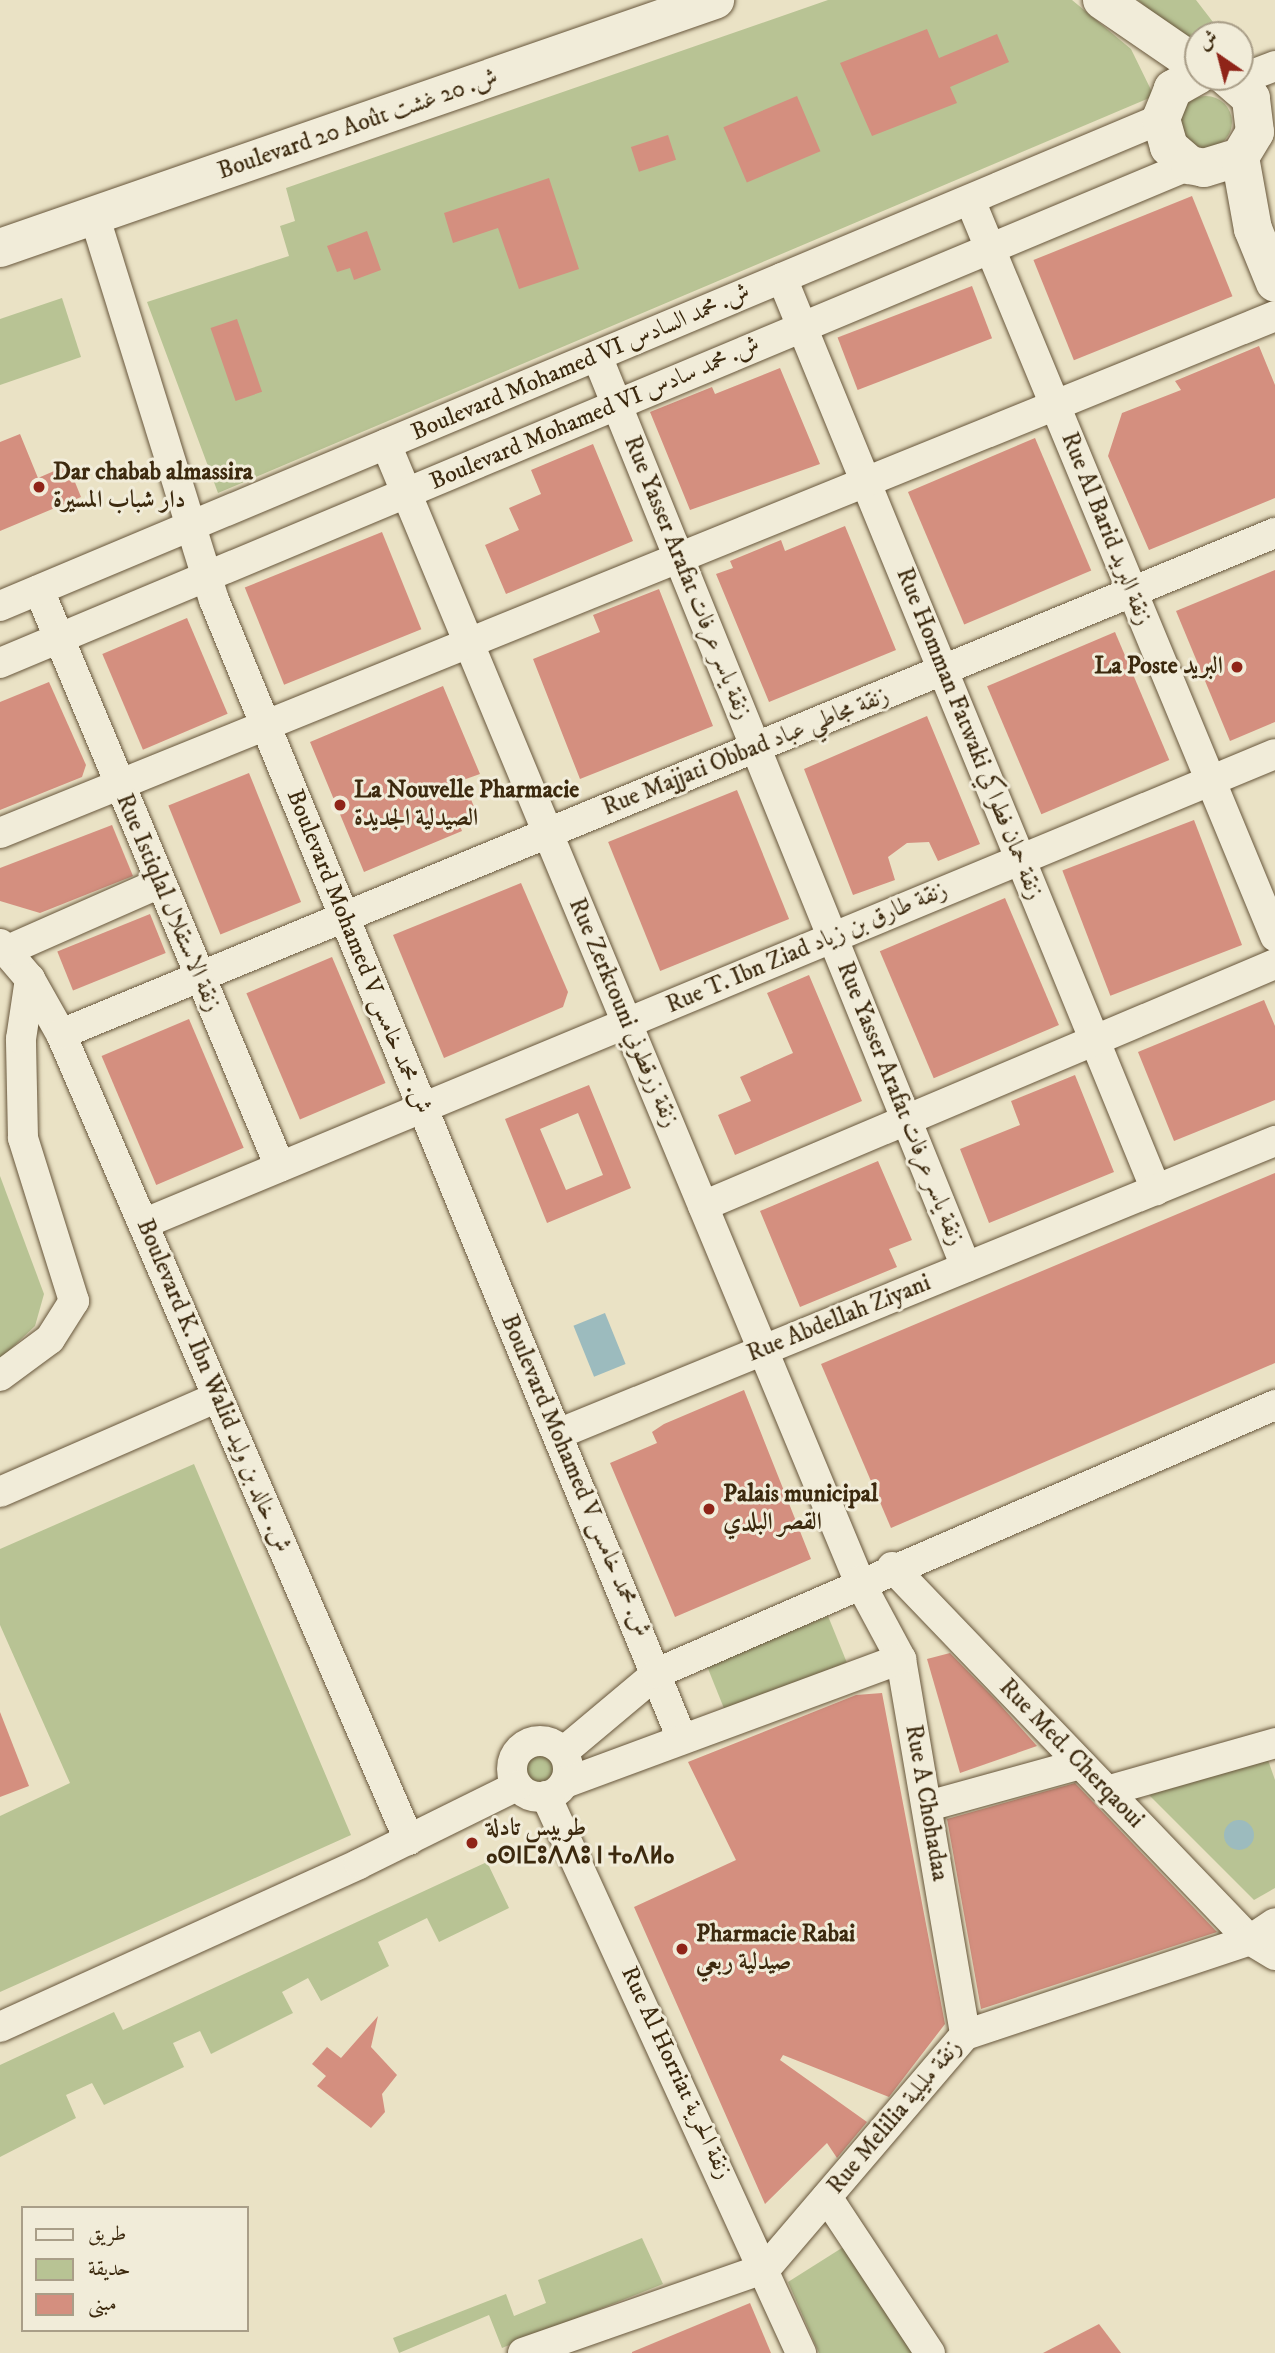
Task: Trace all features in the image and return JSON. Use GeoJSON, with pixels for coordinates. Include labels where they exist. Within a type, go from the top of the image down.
{"type":"FeatureCollection","features":[{"type":"Feature","properties":{"kind":"main road","name":"Boulevard 20 Août ش. 20 غشت"},"geometry":{"type":"LineString","coordinates":[[0,248],[95,218],[715,0]]}},
{"type":"Feature","properties":{"kind":"main road"},"geometry":{"type":"LineString","coordinates":[[1102,0],[1133,25],[1183,87],[1169,147],[1197,166],[1253,229],[1275,283]]}},
{"type":"Feature","properties":{"kind":"main road"},"geometry":{"type":"LineString","coordinates":[[1244,91],[1251,98],[1257,138],[1253,229]]}},
{"type":"Feature","properties":{"kind":"main road"},"geometry":{"type":"LineString","coordinates":[[1197,166],[1257,138]]}},
{"type":"Feature","properties":{"kind":"street"},"geometry":{"type":"LineString","coordinates":[[1254,72],[1275,66]]}},
{"type":"Feature","properties":{"kind":"street","name":"Boulevard Mohamed VI ش. محمد السادس"},"geometry":{"type":"LineString","coordinates":[[0,606],[970,200],[1183,87]]}},
{"type":"Feature","properties":{"kind":"street","name":"Boulevard Mohamed VI ش. محمد سادس"},"geometry":{"type":"LineString","coordinates":[[0,663],[802,327],[1197,166]]}},
{"type":"Feature","properties":{"kind":"street","name":"Rue Al Barid زنقة البريد"},"geometry":{"type":"LineString","coordinates":[[970,200],[1275,936]]}},
{"type":"Feature","properties":{"kind":"street","name":"Boulevard Mohamed V ش. محمد خامس"},"geometry":{"type":"LineString","coordinates":[[95,218],[205,577],[682,1739]]}},
{"type":"Feature","properties":{"kind":"street","name":"Rue Homman Fatwaki زنقة حمان فطواكي"},"geometry":{"type":"LineString","coordinates":[[782,278],[1156,1190]]}},
{"type":"Feature","properties":{"kind":"street"},"geometry":{"type":"LineString","coordinates":[[0,833],[1275,316]]}},
{"type":"Feature","properties":{"kind":"street","name":"Rue Yasser Arafat زنقة ياسر عرفات"},"geometry":{"type":"LineString","coordinates":[[597,356],[966,1267]]}},
{"type":"Feature","properties":{"kind":"street","name":"Rue Zerktouni زنقة زرقطوني"},"geometry":{"type":"LineString","coordinates":[[386,444],[859,1581]]}},
{"type":"Feature","properties":{"kind":"street","name":"Rue Majjati Obbad زنقة مجاطي عباد"},"geometry":{"type":"LineString","coordinates":[[61,1034],[1275,533]]}},
{"type":"Feature","properties":{"kind":"street","name":"Rue Istiqlal زنقة الاستقلال"},"geometry":{"type":"LineString","coordinates":[[39,590],[57,639],[280,1167]]}},
{"type":"Feature","properties":{"kind":"street","name":"Rue T. Ibn Ziad زنقة طارق بن زياد"},"geometry":{"type":"LineString","coordinates":[[145,1223],[1275,754]]}},
{"type":"Feature","properties":{"kind":"street"},"geometry":{"type":"LineString","coordinates":[[4,947],[160,883]]}},
{"type":"Feature","properties":{"kind":"street","name":"Boulevard K. Ibn Walid ش. خالد بن وليد"},"geometry":{"type":"LineString","coordinates":[[4,947],[30,979],[61,1034],[145,1223],[215,1398],[409,1840]]}},
{"type":"Feature","properties":{"kind":"street"},"geometry":{"type":"LineString","coordinates":[[703,1206],[1275,964]]}},
{"type":"Feature","properties":{"kind":"street"},"geometry":{"type":"LineString","coordinates":[[0,1376],[50,1339],[74,1301],[23,1138],[21,1039],[30,979]]}},
{"type":"Feature","properties":{"kind":"street","name":"Rue Abdellah Ziyani"},"geometry":{"type":"LineString","coordinates":[[558,1434],[1275,1141]]}},
{"type":"Feature","properties":{"kind":"street"},"geometry":{"type":"LineString","coordinates":[[0,1492],[215,1398]]}},
{"type":"Feature","properties":{"kind":"street"},"geometry":{"type":"LineString","coordinates":[[555,1789],[563,1752],[657,1673],[859,1581],[1275,1405]]}},
{"type":"Feature","properties":{"kind":"street","name":"Rue Med. Cherqaoui"},"geometry":{"type":"LineString","coordinates":[[892,1567],[1080,1764],[1262,1948]]}},
{"type":"Feature","properties":{"kind":"street","name":"Rue A Chohadaa"},"geometry":{"type":"LineString","coordinates":[[859,1581],[901,1659],[965,2035]]}},
{"type":"Feature","properties":{"kind":"street"},"geometry":{"type":"LineString","coordinates":[[563,1752],[549,1742],[524,1745],[512,1768],[517,1786],[530,1795],[555,1789],[682,1739],[901,1659]]}},
{"type":"Feature","properties":{"kind":"street"},"geometry":{"type":"LineString","coordinates":[[1107,1791],[1275,1743]]}},
{"type":"Feature","properties":{"kind":"street"},"geometry":{"type":"LineString","coordinates":[[928,1806],[1080,1764]]}},
{"type":"Feature","properties":{"kind":"street"},"geometry":{"type":"LineString","coordinates":[[0,2026],[409,1840],[517,1786]]}},
{"type":"Feature","properties":{"kind":"street","name":"Rue Al Horriat زنقة الحرية"},"geometry":{"type":"LineString","coordinates":[[555,1789],[801,2353]]}},
{"type":"Feature","properties":{"kind":"street","name":"Rue Melilia زنقة مليلية"},"geometry":{"type":"LineString","coordinates":[[766,2268],[965,2035],[1262,1948],[1275,1923]]}},
{"type":"Feature","properties":{"kind":"street"},"geometry":{"type":"LineString","coordinates":[[827,2197],[930,2353]]}},
{"type":"Feature","properties":{"kind":"street"},"geometry":{"type":"LineString","coordinates":[[523,2353],[766,2268]]}},
{"type":"Feature","properties":{"kind":"green space"},"geometry":{"type":"Polygon","coordinates":[[[828,0],[1072,0],[1131,49],[1154,96],[218,493],[147,302],[289,256],[280,226],[295,221],[286,188],[828,0]]]}},
{"type":"Feature","properties":{"kind":"green space"},"geometry":{"type":"Polygon","coordinates":[[[1138,0],[1196,0],[1212,21],[1184,21],[1184,40],[1138,0]]]}},
{"type":"Feature","properties":{"kind":"green space"},"geometry":{"type":"Polygon","coordinates":[[[1206,96],[1225,103],[1232,122],[1225,141],[1206,148],[1187,141],[1180,122],[1187,103],[1206,96]]]}},
{"type":"Feature","properties":{"kind":"green space"},"geometry":{"type":"Polygon","coordinates":[[[62,298],[81,357],[0,385],[0,319],[62,298]]]}},
{"type":"Feature","properties":{"kind":"green space"},"geometry":{"type":"Polygon","coordinates":[[[0,1176],[44,1294],[35,1326],[0,1359],[0,1176]]]}},
{"type":"Feature","properties":{"kind":"green space"},"geometry":{"type":"Polygon","coordinates":[[[194,1464],[351,1835],[0,1992],[0,1816],[70,1783],[0,1625],[0,1549],[194,1464]]]}},
{"type":"Feature","properties":{"kind":"green space"},"geometry":{"type":"Polygon","coordinates":[[[828,1616],[847,1662],[725,1711],[707,1665],[828,1616]]]}},
{"type":"Feature","properties":{"kind":"green space"},"geometry":{"type":"Polygon","coordinates":[[[540,1750],[553,1755],[558,1768],[553,1781],[540,1786],[527,1781],[522,1768],[527,1755],[540,1750]]]}},
{"type":"Feature","properties":{"kind":"green space"},"geometry":{"type":"Polygon","coordinates":[[[1268,1760],[1275,1780],[1275,1888],[1254,1900],[1149,1795],[1268,1760]]]}},
{"type":"Feature","properties":{"kind":"green space"},"geometry":{"type":"Polygon","coordinates":[[[487,1862],[509,1908],[439,1942],[427,1918],[378,1942],[389,1966],[321,2001],[308,1978],[282,1992],[293,2013],[211,2054],[200,2031],[173,2043],[184,2067],[104,2105],[92,2083],[66,2095],[76,2118],[0,2157],[0,2065],[114,2012],[123,2030],[487,1862]]]}},
{"type":"Feature","properties":{"kind":"green space"},"geometry":{"type":"Polygon","coordinates":[[[642,2238],[663,2284],[502,2348],[489,2315],[399,2353],[393,2338],[506,2294],[514,2316],[546,2303],[538,2280],[642,2238]]]}},
{"type":"Feature","properties":{"kind":"green space"},"geometry":{"type":"Polygon","coordinates":[[[845,2246],[914,2353],[819,2353],[788,2282],[845,2246]]]}},
{"type":"Feature","properties":{"kind":"water"},"geometry":{"type":"Polygon","coordinates":[[[605,1313],[626,1364],[594,1377],[573,1326],[605,1313]]]}},
{"type":"Feature","properties":{"kind":"water"},"geometry":{"type":"Polygon","coordinates":[[[1239,1820],[1250,1824],[1254,1835],[1250,1846],[1239,1850],[1228,1846],[1224,1835],[1228,1824],[1239,1820]]]}},
{"type":"Feature","properties":{"kind":"building"},"geometry":{"type":"Polygon","coordinates":[[[927,29],[939,58],[997,34],[1009,62],[950,87],[957,103],[872,136],[840,63],[927,29]]]}},
{"type":"Feature","properties":{"kind":"building"},"geometry":{"type":"Polygon","coordinates":[[[797,96],[820,151],[747,182],[723,127],[797,96]]]}},
{"type":"Feature","properties":{"kind":"building"},"geometry":{"type":"Polygon","coordinates":[[[668,135],[676,160],[639,172],[631,147],[668,135]]]}},
{"type":"Feature","properties":{"kind":"building"},"geometry":{"type":"Polygon","coordinates":[[[549,178],[579,269],[519,289],[498,228],[453,243],[444,213],[549,178]]]}},
{"type":"Feature","properties":{"kind":"building"},"geometry":{"type":"Polygon","coordinates":[[[1192,196],[1232,296],[1074,360],[1033,260],[1192,196]]]}},
{"type":"Feature","properties":{"kind":"building"},"geometry":{"type":"Polygon","coordinates":[[[367,231],[381,270],[354,280],[350,268],[337,272],[327,246],[367,231]]]}},
{"type":"Feature","properties":{"kind":"building"},"geometry":{"type":"Polygon","coordinates":[[[972,286],[992,338],[858,390],[838,338],[972,286]]]}},
{"type":"Feature","properties":{"kind":"building"},"geometry":{"type":"Polygon","coordinates":[[[237,319],[262,392],[236,401],[211,328],[237,319]]]}},
{"type":"Feature","properties":{"kind":"building"},"geometry":{"type":"Polygon","coordinates":[[[1259,346],[1275,385],[1275,498],[1149,550],[1108,456],[1122,413],[1181,390],[1175,381],[1259,346]]]}},
{"type":"Feature","properties":{"kind":"building"},"geometry":{"type":"Polygon","coordinates":[[[780,368],[820,464],[690,510],[650,412],[712,387],[715,394],[780,368]]]}},
{"type":"Feature","properties":{"kind":"building","name":"Dar chabab almassira دار شباب المسيرة"},"geometry":{"type":"Polygon","coordinates":[[[20,434],[38,478],[68,465],[81,497],[0,531],[0,442],[20,434]]]}},
{"type":"Feature","properties":{"kind":"building"},"geometry":{"type":"Polygon","coordinates":[[[1035,438],[1091,571],[964,624],[908,492],[1035,438]]]}},
{"type":"Feature","properties":{"kind":"building"},"geometry":{"type":"Polygon","coordinates":[[[593,444],[633,541],[506,594],[485,545],[519,530],[509,508],[541,494],[531,470],[593,444]]]}},
{"type":"Feature","properties":{"kind":"building"},"geometry":{"type":"Polygon","coordinates":[[[845,526],[896,650],[769,702],[716,574],[733,568],[730,561],[781,540],[785,551],[845,526]]]}},
{"type":"Feature","properties":{"kind":"building"},"geometry":{"type":"Polygon","coordinates":[[[382,532],[421,629],[284,685],[245,587],[382,532]]]}},
{"type":"Feature","properties":{"kind":"building","name":"La Poste البريد"},"geometry":{"type":"Polygon","coordinates":[[[1275,570],[1275,722],[1230,741],[1176,611],[1275,570]]]}},
{"type":"Feature","properties":{"kind":"building"},"geometry":{"type":"Polygon","coordinates":[[[659,589],[713,726],[580,779],[533,659],[600,632],[593,615],[659,589]]]}},
{"type":"Feature","properties":{"kind":"building"},"geometry":{"type":"Polygon","coordinates":[[[187,618],[228,714],[143,750],[102,654],[187,618]]]}},
{"type":"Feature","properties":{"kind":"building"},"geometry":{"type":"Polygon","coordinates":[[[1115,632],[1169,760],[1041,814],[987,686],[1115,632]]]}},
{"type":"Feature","properties":{"kind":"building"},"geometry":{"type":"Polygon","coordinates":[[[49,682],[86,765],[82,777],[0,810],[0,702],[49,682]]]}},
{"type":"Feature","properties":{"kind":"building"},"geometry":{"type":"Polygon","coordinates":[[[443,686],[480,774],[463,780],[477,814],[458,821],[462,831],[364,872],[310,742],[443,686]]]}},
{"type":"Feature","properties":{"kind":"building"},"geometry":{"type":"Polygon","coordinates":[[[927,716],[980,844],[938,861],[929,842],[907,843],[888,857],[895,880],[853,895],[804,769],[927,716]]]}},
{"type":"Feature","properties":{"kind":"building"},"geometry":{"type":"Polygon","coordinates":[[[249,773],[301,902],[220,934],[168,806],[249,773]]]}},
{"type":"Feature","properties":{"kind":"building"},"geometry":{"type":"Polygon","coordinates":[[[737,790],[789,919],[660,971],[608,842],[737,790]]]}},
{"type":"Feature","properties":{"kind":"building"},"geometry":{"type":"Polygon","coordinates":[[[1194,820],[1242,945],[1110,996],[1062,871],[1194,820]]]}},
{"type":"Feature","properties":{"kind":"building"},"geometry":{"type":"Polygon","coordinates":[[[112,825],[133,876],[40,913],[0,901],[0,868],[112,825]]]}},
{"type":"Feature","properties":{"kind":"building"},"geometry":{"type":"Polygon","coordinates":[[[521,883],[568,992],[563,1007],[444,1058],[393,935],[521,883]]]}},
{"type":"Feature","properties":{"kind":"building"},"geometry":{"type":"Polygon","coordinates":[[[1005,898],[1059,1025],[934,1078],[880,951],[1005,898]]]}},
{"type":"Feature","properties":{"kind":"building"},"geometry":{"type":"Polygon","coordinates":[[[150,914],[166,953],[73,990],[57,951],[150,914]]]}},
{"type":"Feature","properties":{"kind":"building"},"geometry":{"type":"Polygon","coordinates":[[[332,957],[386,1083],[300,1119],[246,993],[332,957]]]}},
{"type":"Feature","properties":{"kind":"building"},"geometry":{"type":"Polygon","coordinates":[[[809,975],[862,1101],[735,1155],[718,1115],[751,1101],[740,1077],[793,1053],[767,993],[809,975]]]}},
{"type":"Feature","properties":{"kind":"building"},"geometry":{"type":"Polygon","coordinates":[[[1264,1000],[1275,1026],[1275,1100],[1174,1141],[1138,1052],[1264,1000]]]}},
{"type":"Feature","properties":{"kind":"building"},"geometry":{"type":"Polygon","coordinates":[[[189,1019],[244,1148],[156,1185],[102,1056],[189,1019]]]}},
{"type":"Feature","properties":{"kind":"building"},"geometry":{"type":"Polygon","coordinates":[[[1075,1075],[1114,1172],[989,1223],[960,1149],[1020,1125],[1011,1101],[1075,1075]]]}},
{"type":"Feature","properties":{"kind":"building"},"geometry":{"type":"Polygon","coordinates":[[[589,1085],[631,1188],[547,1223],[505,1119],[589,1085]],[[578,1113],[540,1129],[566,1190],[603,1175],[578,1113]]]}},
{"type":"Feature","properties":{"kind":"building"},"geometry":{"type":"Polygon","coordinates":[[[878,1161],[912,1240],[889,1249],[897,1267],[800,1307],[760,1211],[878,1161]]]}},
{"type":"Feature","properties":{"kind":"building"},"geometry":{"type":"Polygon","coordinates":[[[1275,1173],[1275,1363],[891,1528],[821,1364],[1275,1173]]]}},
{"type":"Feature","properties":{"kind":"building","name":"Palais municipal القصر البلدي"},"geometry":{"type":"Polygon","coordinates":[[[744,1390],[811,1559],[675,1617],[610,1463],[657,1443],[652,1432],[664,1424],[744,1390]]]}},
{"type":"Feature","properties":{"kind":"building"},"geometry":{"type":"Polygon","coordinates":[[[950,1653],[1037,1746],[960,1773],[927,1659],[950,1653]]]}},
{"type":"Feature","properties":{"kind":"building"},"geometry":{"type":"Polygon","coordinates":[[[882,1693],[945,2024],[889,2097],[783,2055],[780,2060],[867,2122],[837,2158],[827,2143],[765,2204],[634,1907],[736,1860],[688,1762],[856,1695],[882,1693]]]}},
{"type":"Feature","properties":{"kind":"building"},"geometry":{"type":"Polygon","coordinates":[[[0,1712],[29,1786],[0,1797],[0,1712]]]}},
{"type":"Feature","properties":{"kind":"building"},"geometry":{"type":"Polygon","coordinates":[[[1075,1783],[1217,1932],[981,2009],[947,1819],[1075,1783]]]}},
{"type":"Feature","properties":{"kind":"building"},"geometry":{"type":"Polygon","coordinates":[[[378,2016],[371,2047],[397,2075],[382,2094],[385,2112],[371,2128],[317,2086],[326,2076],[312,2064],[327,2047],[341,2058],[378,2016]]]}},
{"type":"Feature","properties":{"kind":"building"},"geometry":{"type":"Polygon","coordinates":[[[750,2303],[771,2353],[632,2353],[632,2352],[750,2303]]]}},
{"type":"Feature","properties":{"kind":"building"},"geometry":{"type":"Polygon","coordinates":[[[1099,2324],[1121,2353],[1043,2353],[1099,2324]]]}},
{"type":"Feature","properties":{"kind":"place","name":"Dar chabab almassira دار شباب المسيرة"},"geometry":{"type":"Point","coordinates":[39,487]}},
{"type":"Feature","properties":{"kind":"place","name":"La Poste البريد"},"geometry":{"type":"Point","coordinates":[1237,667]}},
{"type":"Feature","properties":{"kind":"place","name":"La Nouvelle Pharmacie الصيدلية الجديدة"},"geometry":{"type":"Point","coordinates":[340,805]}},
{"type":"Feature","properties":{"kind":"place","name":"Palais municipal القصر البلدي"},"geometry":{"type":"Point","coordinates":[709,1509]}},
{"type":"Feature","properties":{"kind":"place","name":"طوبيس تادلة ⴰⵙⵏⵎⵓⴷⴷⵓ ⵏ ⵜⴰⴷⵍⴰ"},"geometry":{"type":"Point","coordinates":[472,1843]}},
{"type":"Feature","properties":{"kind":"place","name":"Pharmacie Rabai صيدلية ربعي"},"geometry":{"type":"Point","coordinates":[682,1949]}}]}
